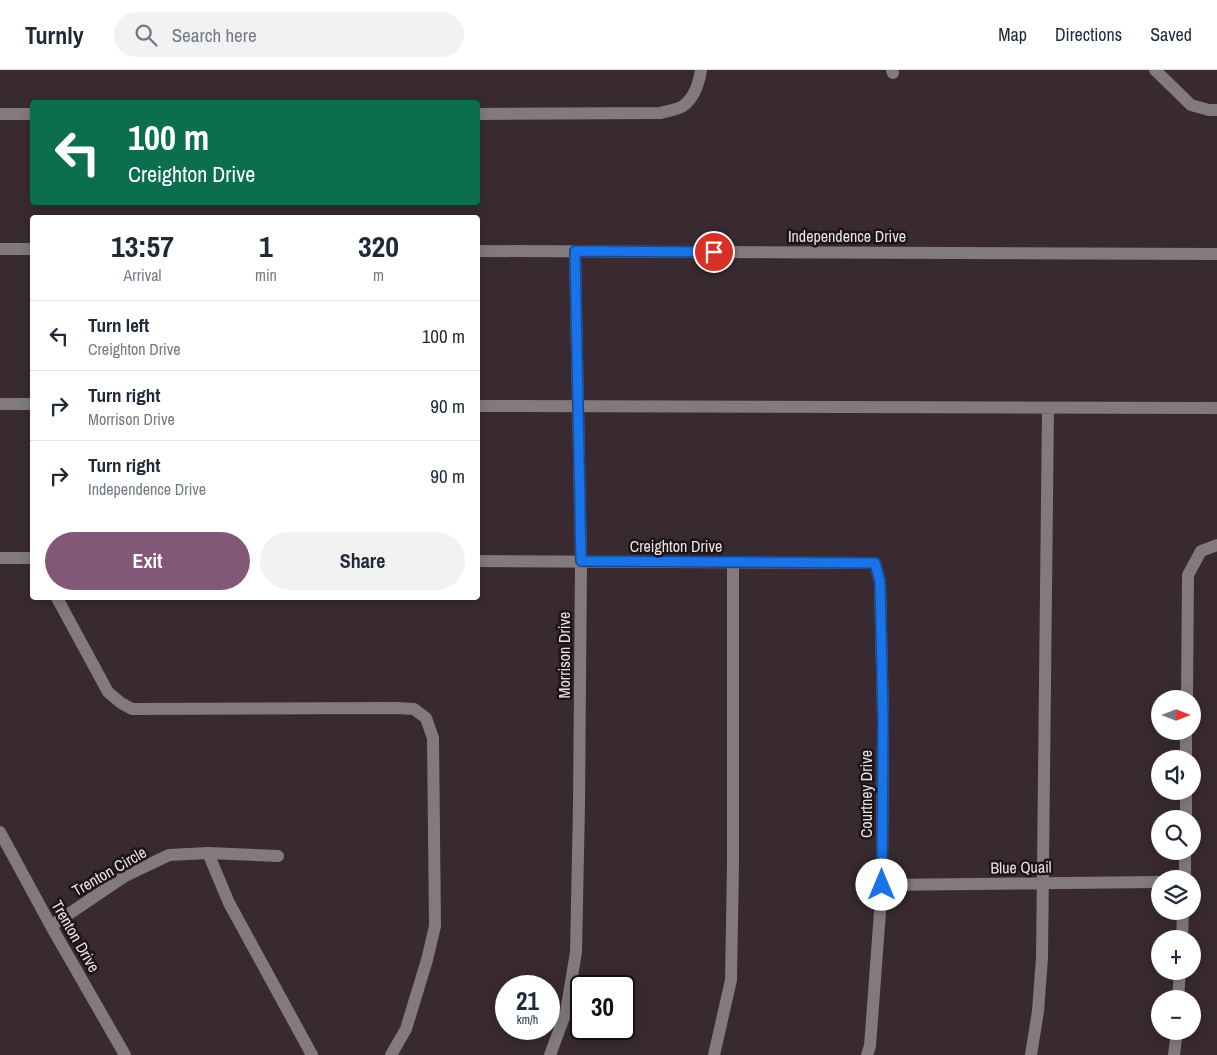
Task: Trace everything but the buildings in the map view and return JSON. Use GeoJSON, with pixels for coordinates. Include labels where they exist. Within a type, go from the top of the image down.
{"type":"FeatureCollection","features":[{"type":"Feature","properties":{"kind":"street"},"geometry":{"type":"LineString","coordinates":[[480,114],[660,114],[682,106],[691,97],[699,81],[701,70]]}},
{"type":"Feature","properties":{"kind":"street"},"geometry":{"type":"LineString","coordinates":[[1155,70],[1191,105],[1217,110]]}},
{"type":"Feature","properties":{"kind":"street"},"geometry":{"type":"LineString","coordinates":[[0,114],[30,114]]}},
{"type":"Feature","properties":{"kind":"street"},"geometry":{"type":"LineString","coordinates":[[0,249],[30,249]]}},
{"type":"Feature","properties":{"kind":"street","name":"Independence Drive"},"geometry":{"type":"LineString","coordinates":[[480,251],[1217,254]]}},
{"type":"Feature","properties":{"kind":"street","name":"Morrison Drive"},"geometry":{"type":"LineString","coordinates":[[550,1055],[566,1012],[576,952],[581,561],[575,251]]}},
{"type":"Feature","properties":{"kind":"street"},"geometry":{"type":"LineString","coordinates":[[0,404],[30,404]]}},
{"type":"Feature","properties":{"kind":"street"},"geometry":{"type":"LineString","coordinates":[[480,406],[1217,408]]}},
{"type":"Feature","properties":{"kind":"street"},"geometry":{"type":"LineString","coordinates":[[1031,1055],[1038,1011],[1042,958],[1048,408]]}},
{"type":"Feature","properties":{"kind":"street"},"geometry":{"type":"LineString","coordinates":[[1187,690],[1188,575],[1201,551],[1217,546]]}},
{"type":"Feature","properties":{"kind":"street"},"geometry":{"type":"LineString","coordinates":[[0,558],[30,558]]}},
{"type":"Feature","properties":{"kind":"street","name":"Creighton Drive"},"geometry":{"type":"LineString","coordinates":[[480,561],[875,563]]}},
{"type":"Feature","properties":{"kind":"street"},"geometry":{"type":"LineString","coordinates":[[714,1055],[731,980],[734,845],[734,562]]}},
{"type":"Feature","properties":{"kind":"street","name":"Courtney Drive"},"geometry":{"type":"LineString","coordinates":[[867,1055],[870,1046],[882,885],[883,718],[880,582],[875,563]]}},
{"type":"Feature","properties":{"kind":"street"},"geometry":{"type":"LineString","coordinates":[[57,600],[108,692],[132,709],[397,708],[414,709],[426,718],[433,738],[435,926],[427,960],[406,1029],[391,1055]]}},
{"type":"Feature","properties":{"kind":"street","name":"Trenton Drive"},"geometry":{"type":"LineString","coordinates":[[0,832],[125,1055]]}},
{"type":"Feature","properties":{"kind":"street"},"geometry":{"type":"LineString","coordinates":[[208,853],[229,903],[312,1055]]}},
{"type":"Feature","properties":{"kind":"street","name":"Trenton Circle"},"geometry":{"type":"LineString","coordinates":[[51,926],[125,876],[170,855],[208,853],[278,856]]}},
{"type":"Feature","properties":{"kind":"street","name":"Blue Quail"},"geometry":{"type":"LineString","coordinates":[[882,885],[1151,882]]}},
{"type":"Feature","properties":{"kind":"street"},"geometry":{"type":"LineString","coordinates":[[1174,1055],[1176,1040]]}},
{"type":"Feature","properties":{"kind":"route"},"geometry":{"type":"LineString","coordinates":[[714,252],[575,251],[581,561],[875,563],[880,582],[883,718],[882,885]]}}]}
